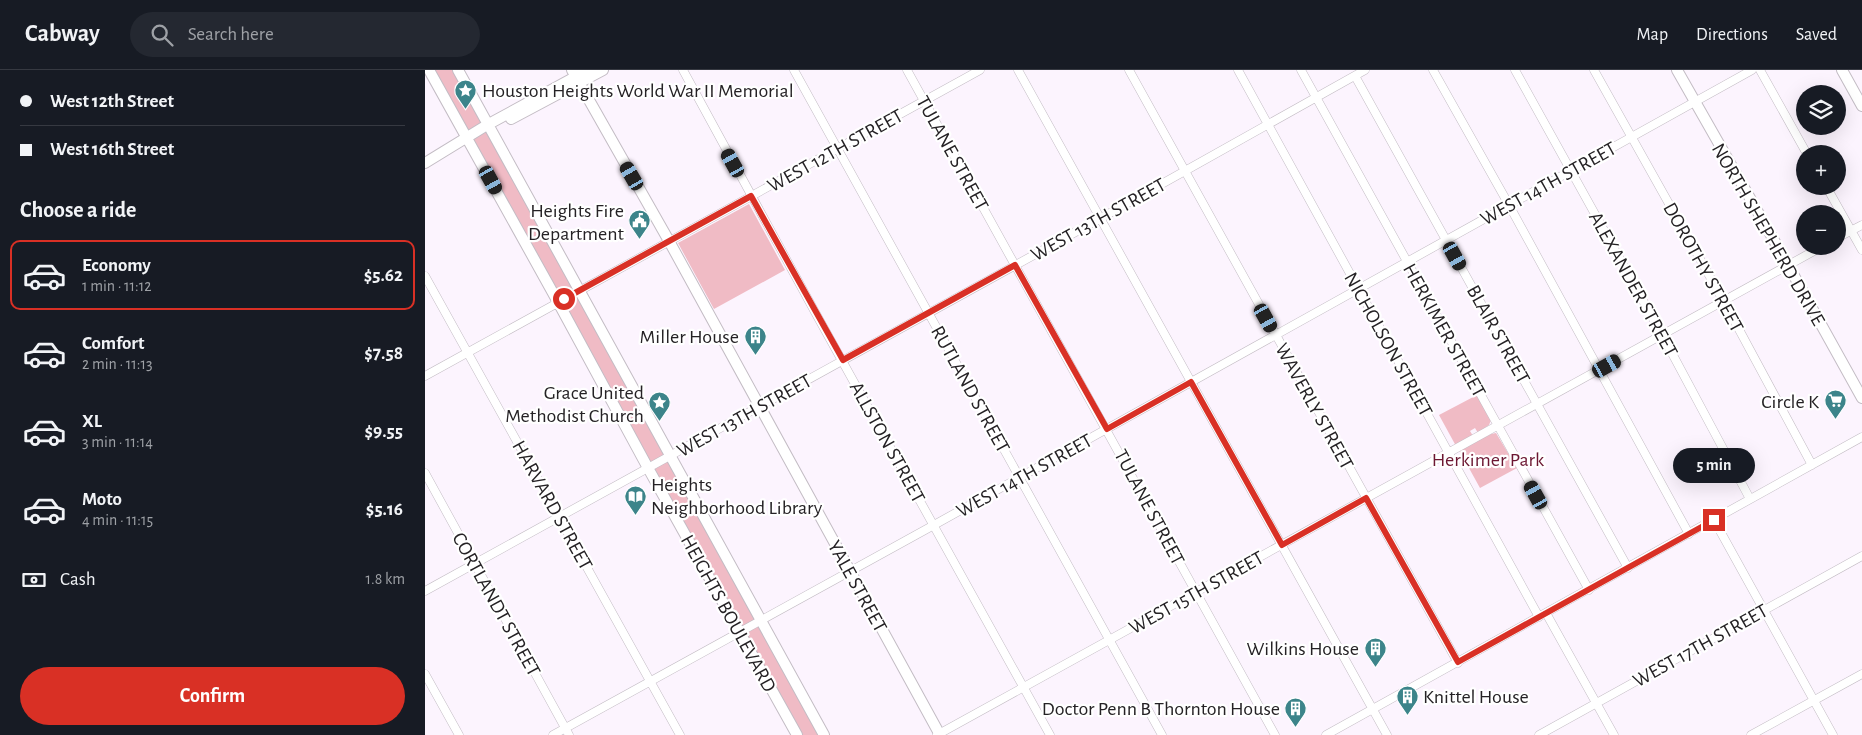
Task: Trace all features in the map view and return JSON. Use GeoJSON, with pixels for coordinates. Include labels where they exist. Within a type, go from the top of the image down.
{"type":"FeatureCollection","features":[{"type":"Feature","properties":{"kind":"main road","name":"HEIGHTS BOULEVARD"},"geometry":{"type":"LineString","coordinates":[[429,70],[797,735]]}},
{"type":"Feature","properties":{"kind":"main road","name":"HEIGHTS BOULEVARD"},"geometry":{"type":"LineString","coordinates":[[458,70],[824,735]]}},
{"type":"Feature","properties":{"kind":"main road"},"geometry":{"type":"LineString","coordinates":[[425,163],[442,154],[446,149],[469,140],[588,70]]}},
{"type":"Feature","properties":{"kind":"main road"},"geometry":{"type":"LineString","coordinates":[[576,76],[603,70]]}},
{"type":"Feature","properties":{"kind":"main road","name":"NORTH SHEPHERD DRIVE"},"geometry":{"type":"LineString","coordinates":[[1677,70],[1789,265],[1862,398]]}},
{"type":"Feature","properties":{"kind":"main road"},"geometry":{"type":"LineString","coordinates":[[1842,70],[1862,106]]}},
{"type":"Feature","properties":{"kind":"main road","name":"YALE STREET"},"geometry":{"type":"LineString","coordinates":[[576,76],[760,406],[939,735]]}},
{"type":"Feature","properties":{"kind":"street","name":"ALLSTON STREET"},"geometry":{"type":"LineString","coordinates":[[683,70],[1050,735]]}},
{"type":"Feature","properties":{"kind":"street","name":"RUTLAND STREET"},"geometry":{"type":"LineString","coordinates":[[794,70],[1162,735]]}},
{"type":"Feature","properties":{"kind":"street","name":"TULANE STREET"},"geometry":{"type":"LineString","coordinates":[[907,70],[1275,735]]}},
{"type":"Feature","properties":{"kind":"street","name":"WEST 12TH STREET"},"geometry":{"type":"LineString","coordinates":[[425,376],[980,70]]}},
{"type":"Feature","properties":{"kind":"street"},"geometry":{"type":"LineString","coordinates":[[1019,70],[1387,735]]}},
{"type":"Feature","properties":{"kind":"street","name":"WAVERLY STREET"},"geometry":{"type":"LineString","coordinates":[[1129,70],[1458,662]]}},
{"type":"Feature","properties":{"kind":"street","name":"NICHOLSON STREET"},"geometry":{"type":"LineString","coordinates":[[1239,70],[1449,453],[1614,735]]}},
{"type":"Feature","properties":{"kind":"street","name":"HERKIMER STREET"},"geometry":{"type":"LineString","coordinates":[[1301,70],[1589,590]]}},
{"type":"Feature","properties":{"kind":"street","name":"WEST 13TH STREET"},"geometry":{"type":"LineString","coordinates":[[425,591],[1365,70]]}},
{"type":"Feature","properties":{"kind":"street"},"geometry":{"type":"LineString","coordinates":[[1433,70],[1689,534]]}},
{"type":"Feature","properties":{"kind":"street","name":"ALEXANDER STREET"},"geometry":{"type":"LineString","coordinates":[[1515,70],[1750,499]]}},
{"type":"Feature","properties":{"kind":"street","name":"DOROTHY STREET"},"geometry":{"type":"LineString","coordinates":[[1594,70],[1724,301],[1812,465]]}},
{"type":"Feature","properties":{"kind":"street","name":"WEST 14TH STREET"},"geometry":{"type":"LineString","coordinates":[[553,735],[567,732],[651,681],[740,631],[1020,478],[1275,334],[1752,70]]}},
{"type":"Feature","properties":{"kind":"street"},"geometry":{"type":"LineString","coordinates":[[1760,70],[1802,145]]}},
{"type":"Feature","properties":{"kind":"street","name":"BLAIR STREET"},"geometry":{"type":"LineString","coordinates":[[1355,76],[1628,568]]}},
{"type":"Feature","properties":{"kind":"street"},"geometry":{"type":"LineString","coordinates":[[1831,195],[1862,250]]}},
{"type":"Feature","properties":{"kind":"street"},"geometry":{"type":"LineString","coordinates":[[1846,234],[1862,225]]}},
{"type":"Feature","properties":{"kind":"street","name":"WEST 15TH STREET"},"geometry":{"type":"LineString","coordinates":[[939,735],[1807,255]]}},
{"type":"Feature","properties":{"kind":"street","name":"HARVARD STREET"},"geometry":{"type":"LineString","coordinates":[[425,276],[680,735]]}},
{"type":"Feature","properties":{"kind":"street"},"geometry":{"type":"LineString","coordinates":[[1326,735],[1862,437]]}},
{"type":"Feature","properties":{"kind":"street","name":"CORTLANDT STREET"},"geometry":{"type":"LineString","coordinates":[[425,473],[567,732]]}},
{"type":"Feature","properties":{"kind":"street"},"geometry":{"type":"LineString","coordinates":[[1714,520],[1833,735]]}},
{"type":"Feature","properties":{"kind":"street","name":"WEST 17TH STREET"},"geometry":{"type":"LineString","coordinates":[[1539,735],[1862,556]]}},
{"type":"Feature","properties":{"kind":"street"},"geometry":{"type":"LineString","coordinates":[[425,674],[459,735]]}},
{"type":"Feature","properties":{"kind":"street"},"geometry":{"type":"LineString","coordinates":[[1751,735],[1862,674]]}},
{"type":"Feature","properties":{"kind":"green space"},"geometry":{"type":"Polygon","coordinates":[[[433,70],[452,70],[820,735],[801,735],[650,463],[560,295],[433,70]]]}},
{"type":"Feature","properties":{"kind":"green space"},"geometry":{"type":"Polygon","coordinates":[[[749,204],[785,270],[714,309],[678,243],[749,204]]]}},
{"type":"Feature","properties":{"kind":"green space"},"geometry":{"type":"Polygon","coordinates":[[[1477,395],[1491,420],[1489,425],[1478,433],[1475,428],[1470,431],[1473,436],[1456,446],[1439,415],[1477,395]]]}},
{"type":"Feature","properties":{"kind":"green space","name":"Herkimer Park"},"geometry":{"type":"Polygon","coordinates":[[[1496,433],[1517,468],[1480,488],[1459,450],[1496,433]]]}},
{"type":"Feature","properties":{"kind":"place","name":"Houston Heights World War II Memorial"},"geometry":{"type":"Point","coordinates":[466,109]}},
{"type":"Feature","properties":{"kind":"place","name":"Heights Fire Department"},"geometry":{"type":"Point","coordinates":[640,240]}},
{"type":"Feature","properties":{"kind":"place","name":"Miller House"},"geometry":{"type":"Point","coordinates":[755,355]}},
{"type":"Feature","properties":{"kind":"place","name":"Circle K"},"geometry":{"type":"Point","coordinates":[1835,420]}},
{"type":"Feature","properties":{"kind":"place","name":"Grace United Methodist Church"},"geometry":{"type":"Point","coordinates":[660,422]}},
{"type":"Feature","properties":{"kind":"place","name":"Heights Neighborhood Library"},"geometry":{"type":"Point","coordinates":[635,515]}},
{"type":"Feature","properties":{"kind":"place","name":"Wilkins House"},"geometry":{"type":"Point","coordinates":[1375,667]}},
{"type":"Feature","properties":{"kind":"place","name":"Knittel House"},"geometry":{"type":"Point","coordinates":[1407,715]}},
{"type":"Feature","properties":{"kind":"place","name":"Doctor Penn B Thornton House"},"geometry":{"type":"Point","coordinates":[1296,727]}},
{"type":"Feature","properties":{"kind":"route"},"geometry":{"type":"LineString","coordinates":[[564,299],[751,196],[843,360],[1015,265],[1107,429],[1191,382],[1282,545],[1366,498],[1458,662],[1714,520]]}}]}
